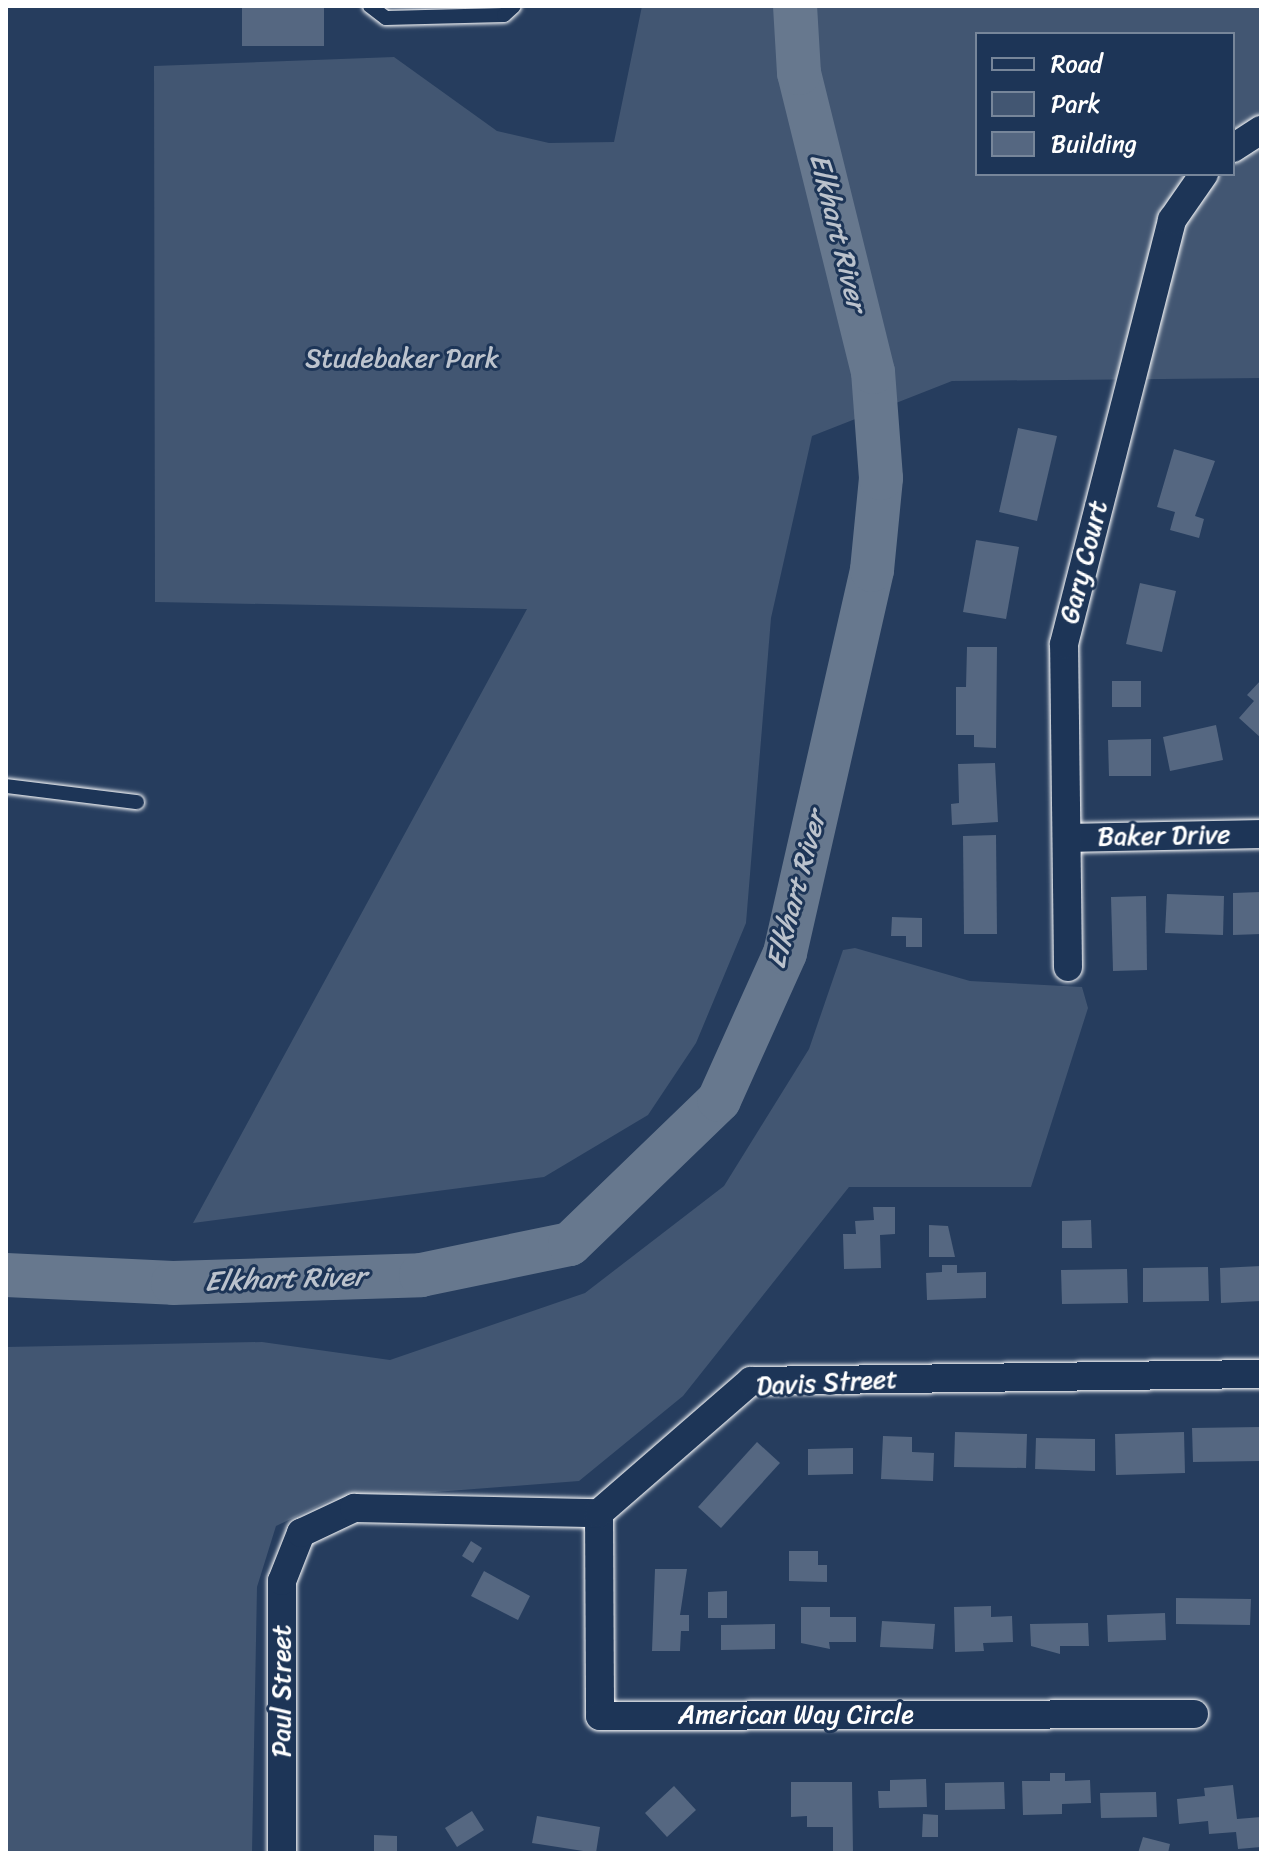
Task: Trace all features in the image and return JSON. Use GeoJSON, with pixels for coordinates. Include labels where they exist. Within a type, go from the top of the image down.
{"type":"FeatureCollection","features":[{"type":"Feature","properties":{"kind":"street","name":"Gary Court"},"geometry":{"type":"LineString","coordinates":[[1068,967],[1064,644],[1172,220],[1203,176]]}},
{"type":"Feature","properties":{"kind":"street","name":"Baker Drive"},"geometry":{"type":"LineString","coordinates":[[1067,838],[1261,834]]}},
{"type":"Feature","properties":{"kind":"street","name":"Davis Street"},"geometry":{"type":"LineString","coordinates":[[599,1513],[751,1381],[1261,1374]]}},
{"type":"Feature","properties":{"kind":"street","name":"Paul Street"},"geometry":{"type":"LineString","coordinates":[[282,1853],[282,1581],[301,1533],[354,1508],[599,1513]]}},
{"type":"Feature","properties":{"kind":"street","name":"American Way Circle"},"geometry":{"type":"LineString","coordinates":[[599,1513],[600,1716],[1194,1714]]}},
{"type":"Feature","properties":{"kind":"lane"},"geometry":{"type":"LineString","coordinates":[[370,6],[386,18],[504,15],[514,6]]}},
{"type":"Feature","properties":{"kind":"lane"},"geometry":{"type":"LineString","coordinates":[[6,786],[137,802]]}},
{"type":"Feature","properties":{"kind":"green space","name":"Studebaker Park"},"geometry":{"type":"Polygon","coordinates":[[[642,6],[1261,6],[1261,378],[952,381],[812,436],[771,618],[746,923],[696,1043],[648,1115],[544,1177],[193,1223],[527,609],[155,602],[154,66],[394,57],[497,131],[549,143],[614,142],[642,6]]]}},
{"type":"Feature","properties":{"kind":"green space"},"geometry":{"type":"Polygon","coordinates":[[[855,948],[970,981],[1082,987],[1088,1008],[1031,1187],[849,1187],[683,1396],[579,1481],[331,1500],[276,1526],[257,1587],[252,1853],[6,1853],[6,1347],[262,1342],[390,1360],[585,1293],[724,1186],[809,1049],[843,950],[855,948]]]}},
{"type":"Feature","properties":{"kind":"building"},"geometry":{"type":"Polygon","coordinates":[[[242,6],[324,6],[324,46],[242,46],[242,6]]]}},
{"type":"Feature","properties":{"kind":"building"},"geometry":{"type":"Polygon","coordinates":[[[1018,428],[1057,436],[1037,521],[999,512],[1018,428]]]}},
{"type":"Feature","properties":{"kind":"building"},"geometry":{"type":"Polygon","coordinates":[[[1174,449],[1215,461],[1195,516],[1204,519],[1199,538],[1170,530],[1175,512],[1157,507],[1174,449]]]}},
{"type":"Feature","properties":{"kind":"building"},"geometry":{"type":"Polygon","coordinates":[[[976,540],[1019,547],[1006,619],[963,612],[976,540]]]}},
{"type":"Feature","properties":{"kind":"building"},"geometry":{"type":"Polygon","coordinates":[[[1140,583],[1176,591],[1162,652],[1126,644],[1140,583]]]}},
{"type":"Feature","properties":{"kind":"building"},"geometry":{"type":"Polygon","coordinates":[[[967,647],[997,647],[996,748],[974,747],[974,735],[956,735],[956,687],[966,687],[967,647]]]}},
{"type":"Feature","properties":{"kind":"building"},"geometry":{"type":"Polygon","coordinates":[[[1261,680],[1261,738],[1239,718],[1254,701],[1247,695],[1261,680]]]}},
{"type":"Feature","properties":{"kind":"building"},"geometry":{"type":"Polygon","coordinates":[[[1112,681],[1141,681],[1141,707],[1112,707],[1112,681]]]}},
{"type":"Feature","properties":{"kind":"building"},"geometry":{"type":"Polygon","coordinates":[[[1216,725],[1223,760],[1170,771],[1163,737],[1216,725]]]}},
{"type":"Feature","properties":{"kind":"building"},"geometry":{"type":"Polygon","coordinates":[[[1151,739],[1151,776],[1109,776],[1108,740],[1151,739]]]}},
{"type":"Feature","properties":{"kind":"building"},"geometry":{"type":"Polygon","coordinates":[[[995,763],[998,822],[952,825],[951,804],[959,803],[958,764],[995,763]]]}},
{"type":"Feature","properties":{"kind":"building"},"geometry":{"type":"Polygon","coordinates":[[[996,835],[997,934],[964,934],[963,836],[996,835]]]}},
{"type":"Feature","properties":{"kind":"building"},"geometry":{"type":"Polygon","coordinates":[[[1261,892],[1261,934],[1233,935],[1233,893],[1261,892]]]}},
{"type":"Feature","properties":{"kind":"building"},"geometry":{"type":"Polygon","coordinates":[[[1167,894],[1224,896],[1223,935],[1165,933],[1167,894]]]}},
{"type":"Feature","properties":{"kind":"building"},"geometry":{"type":"Polygon","coordinates":[[[1146,896],[1147,970],[1113,971],[1111,897],[1146,896]]]}},
{"type":"Feature","properties":{"kind":"building"},"geometry":{"type":"Polygon","coordinates":[[[892,917],[922,918],[922,947],[906,947],[906,936],[891,936],[892,917]]]}},
{"type":"Feature","properties":{"kind":"building"},"geometry":{"type":"Polygon","coordinates":[[[873,1207],[895,1207],[895,1234],[880,1235],[881,1268],[844,1269],[843,1234],[856,1234],[855,1221],[874,1220],[873,1207]]]}},
{"type":"Feature","properties":{"kind":"building"},"geometry":{"type":"Polygon","coordinates":[[[1091,1220],[1092,1248],[1062,1248],[1062,1221],[1091,1220]]]}},
{"type":"Feature","properties":{"kind":"building"},"geometry":{"type":"Polygon","coordinates":[[[929,1225],[948,1226],[955,1257],[929,1257],[929,1225]]]}},
{"type":"Feature","properties":{"kind":"building"},"geometry":{"type":"Polygon","coordinates":[[[942,1265],[957,1265],[957,1273],[986,1272],[986,1298],[927,1300],[926,1273],[942,1272],[942,1265]]]}},
{"type":"Feature","properties":{"kind":"building"},"geometry":{"type":"Polygon","coordinates":[[[1261,1266],[1261,1301],[1221,1303],[1220,1268],[1261,1266]]]}},
{"type":"Feature","properties":{"kind":"building"},"geometry":{"type":"Polygon","coordinates":[[[1208,1267],[1209,1301],[1143,1302],[1143,1268],[1208,1267]]]}},
{"type":"Feature","properties":{"kind":"building"},"geometry":{"type":"Polygon","coordinates":[[[1127,1269],[1128,1303],[1062,1304],[1061,1270],[1127,1269]]]}},
{"type":"Feature","properties":{"kind":"building"},"geometry":{"type":"Polygon","coordinates":[[[1260,1427],[1261,1461],[1193,1462],[1192,1428],[1260,1427]]]}},
{"type":"Feature","properties":{"kind":"building"},"geometry":{"type":"Polygon","coordinates":[[[955,1432],[1027,1434],[1026,1468],[954,1467],[955,1432]]]}},
{"type":"Feature","properties":{"kind":"building"},"geometry":{"type":"Polygon","coordinates":[[[1184,1432],[1185,1473],[1116,1475],[1115,1434],[1184,1432]]]}},
{"type":"Feature","properties":{"kind":"building"},"geometry":{"type":"Polygon","coordinates":[[[883,1436],[912,1437],[912,1452],[934,1453],[933,1481],[881,1479],[883,1436]]]}},
{"type":"Feature","properties":{"kind":"building"},"geometry":{"type":"Polygon","coordinates":[[[1036,1438],[1095,1439],[1095,1471],[1035,1469],[1036,1438]]]}},
{"type":"Feature","properties":{"kind":"building"},"geometry":{"type":"Polygon","coordinates":[[[757,1442],[780,1463],[721,1528],[698,1507],[757,1442]]]}},
{"type":"Feature","properties":{"kind":"building"},"geometry":{"type":"Polygon","coordinates":[[[853,1448],[853,1474],[808,1475],[808,1449],[853,1448]]]}},
{"type":"Feature","properties":{"kind":"building"},"geometry":{"type":"Polygon","coordinates":[[[471,1541],[482,1548],[473,1563],[462,1556],[471,1541]]]}},
{"type":"Feature","properties":{"kind":"building"},"geometry":{"type":"Polygon","coordinates":[[[789,1551],[818,1551],[818,1565],[827,1565],[827,1582],[789,1581],[789,1551]]]}},
{"type":"Feature","properties":{"kind":"building"},"geometry":{"type":"Polygon","coordinates":[[[655,1569],[687,1569],[680,1615],[689,1615],[689,1631],[681,1631],[680,1651],[652,1651],[655,1569]]]}},
{"type":"Feature","properties":{"kind":"building"},"geometry":{"type":"Polygon","coordinates":[[[484,1571],[530,1596],[518,1620],[471,1596],[484,1571]]]}},
{"type":"Feature","properties":{"kind":"building"},"geometry":{"type":"Polygon","coordinates":[[[727,1591],[727,1618],[708,1618],[708,1592],[727,1591]]]}},
{"type":"Feature","properties":{"kind":"building"},"geometry":{"type":"Polygon","coordinates":[[[1176,1598],[1251,1599],[1250,1625],[1176,1624],[1176,1598]]]}},
{"type":"Feature","properties":{"kind":"building"},"geometry":{"type":"Polygon","coordinates":[[[991,1606],[991,1617],[1012,1616],[1013,1642],[983,1643],[984,1651],[955,1652],[954,1607],[991,1606]]]}},
{"type":"Feature","properties":{"kind":"building"},"geometry":{"type":"Polygon","coordinates":[[[801,1607],[830,1607],[830,1617],[856,1617],[856,1642],[829,1642],[830,1649],[801,1643],[801,1607]]]}},
{"type":"Feature","properties":{"kind":"building"},"geometry":{"type":"Polygon","coordinates":[[[1165,1613],[1166,1640],[1108,1642],[1107,1615],[1165,1613]]]}},
{"type":"Feature","properties":{"kind":"building"},"geometry":{"type":"Polygon","coordinates":[[[882,1621],[935,1624],[933,1649],[880,1647],[882,1621]]]}},
{"type":"Feature","properties":{"kind":"building"},"geometry":{"type":"Polygon","coordinates":[[[1088,1623],[1089,1646],[1060,1646],[1060,1654],[1031,1646],[1030,1624],[1088,1623]]]}},
{"type":"Feature","properties":{"kind":"building"},"geometry":{"type":"Polygon","coordinates":[[[775,1624],[775,1649],[721,1650],[721,1625],[775,1624]]]}},
{"type":"Feature","properties":{"kind":"building"},"geometry":{"type":"Polygon","coordinates":[[[1050,1773],[1065,1773],[1065,1781],[1090,1780],[1091,1803],[1062,1804],[1062,1814],[1023,1815],[1022,1781],[1050,1781],[1050,1773]]]}},
{"type":"Feature","properties":{"kind":"building"},"geometry":{"type":"Polygon","coordinates":[[[926,1779],[927,1807],[879,1808],[878,1791],[890,1791],[890,1780],[926,1779]]]}},
{"type":"Feature","properties":{"kind":"building"},"geometry":{"type":"Polygon","coordinates":[[[791,1782],[852,1782],[853,1853],[833,1853],[833,1827],[807,1827],[807,1816],[791,1817],[791,1782]]]}},
{"type":"Feature","properties":{"kind":"building"},"geometry":{"type":"Polygon","coordinates":[[[1004,1782],[1005,1809],[945,1810],[945,1783],[1004,1782]]]}},
{"type":"Feature","properties":{"kind":"building"},"geometry":{"type":"Polygon","coordinates":[[[1233,1785],[1237,1819],[1261,1817],[1261,1847],[1238,1849],[1236,1832],[1209,1834],[1208,1821],[1179,1824],[1177,1799],[1205,1796],[1204,1788],[1233,1785]]]}},
{"type":"Feature","properties":{"kind":"building"},"geometry":{"type":"Polygon","coordinates":[[[674,1786],[696,1810],[667,1837],[645,1813],[674,1786]]]}},
{"type":"Feature","properties":{"kind":"building"},"geometry":{"type":"Polygon","coordinates":[[[1156,1792],[1157,1817],[1101,1818],[1100,1793],[1156,1792]]]}},
{"type":"Feature","properties":{"kind":"building"},"geometry":{"type":"Polygon","coordinates":[[[472,1811],[484,1830],[457,1847],[445,1828],[472,1811]]]}},
{"type":"Feature","properties":{"kind":"building"},"geometry":{"type":"Polygon","coordinates":[[[923,1814],[938,1815],[938,1837],[922,1837],[923,1814]]]}},
{"type":"Feature","properties":{"kind":"building"},"geometry":{"type":"Polygon","coordinates":[[[537,1816],[600,1827],[596,1853],[532,1843],[537,1816]]]}},
{"type":"Feature","properties":{"kind":"building"},"geometry":{"type":"Polygon","coordinates":[[[374,1835],[397,1836],[397,1853],[374,1853],[374,1835]]]}},
{"type":"Feature","properties":{"kind":"building"},"geometry":{"type":"Polygon","coordinates":[[[1143,1837],[1170,1844],[1168,1853],[1138,1853],[1143,1837]]]}},
{"type":"Feature","properties":{"kind":"waterway","name":"Elkhart River"},"geometry":{"type":"LineString","coordinates":[[6,1275],[173,1283],[421,1275],[570,1244],[719,1100],[785,953],[872,570],[881,478],[873,372],[799,73],[795,6]]}}]}
